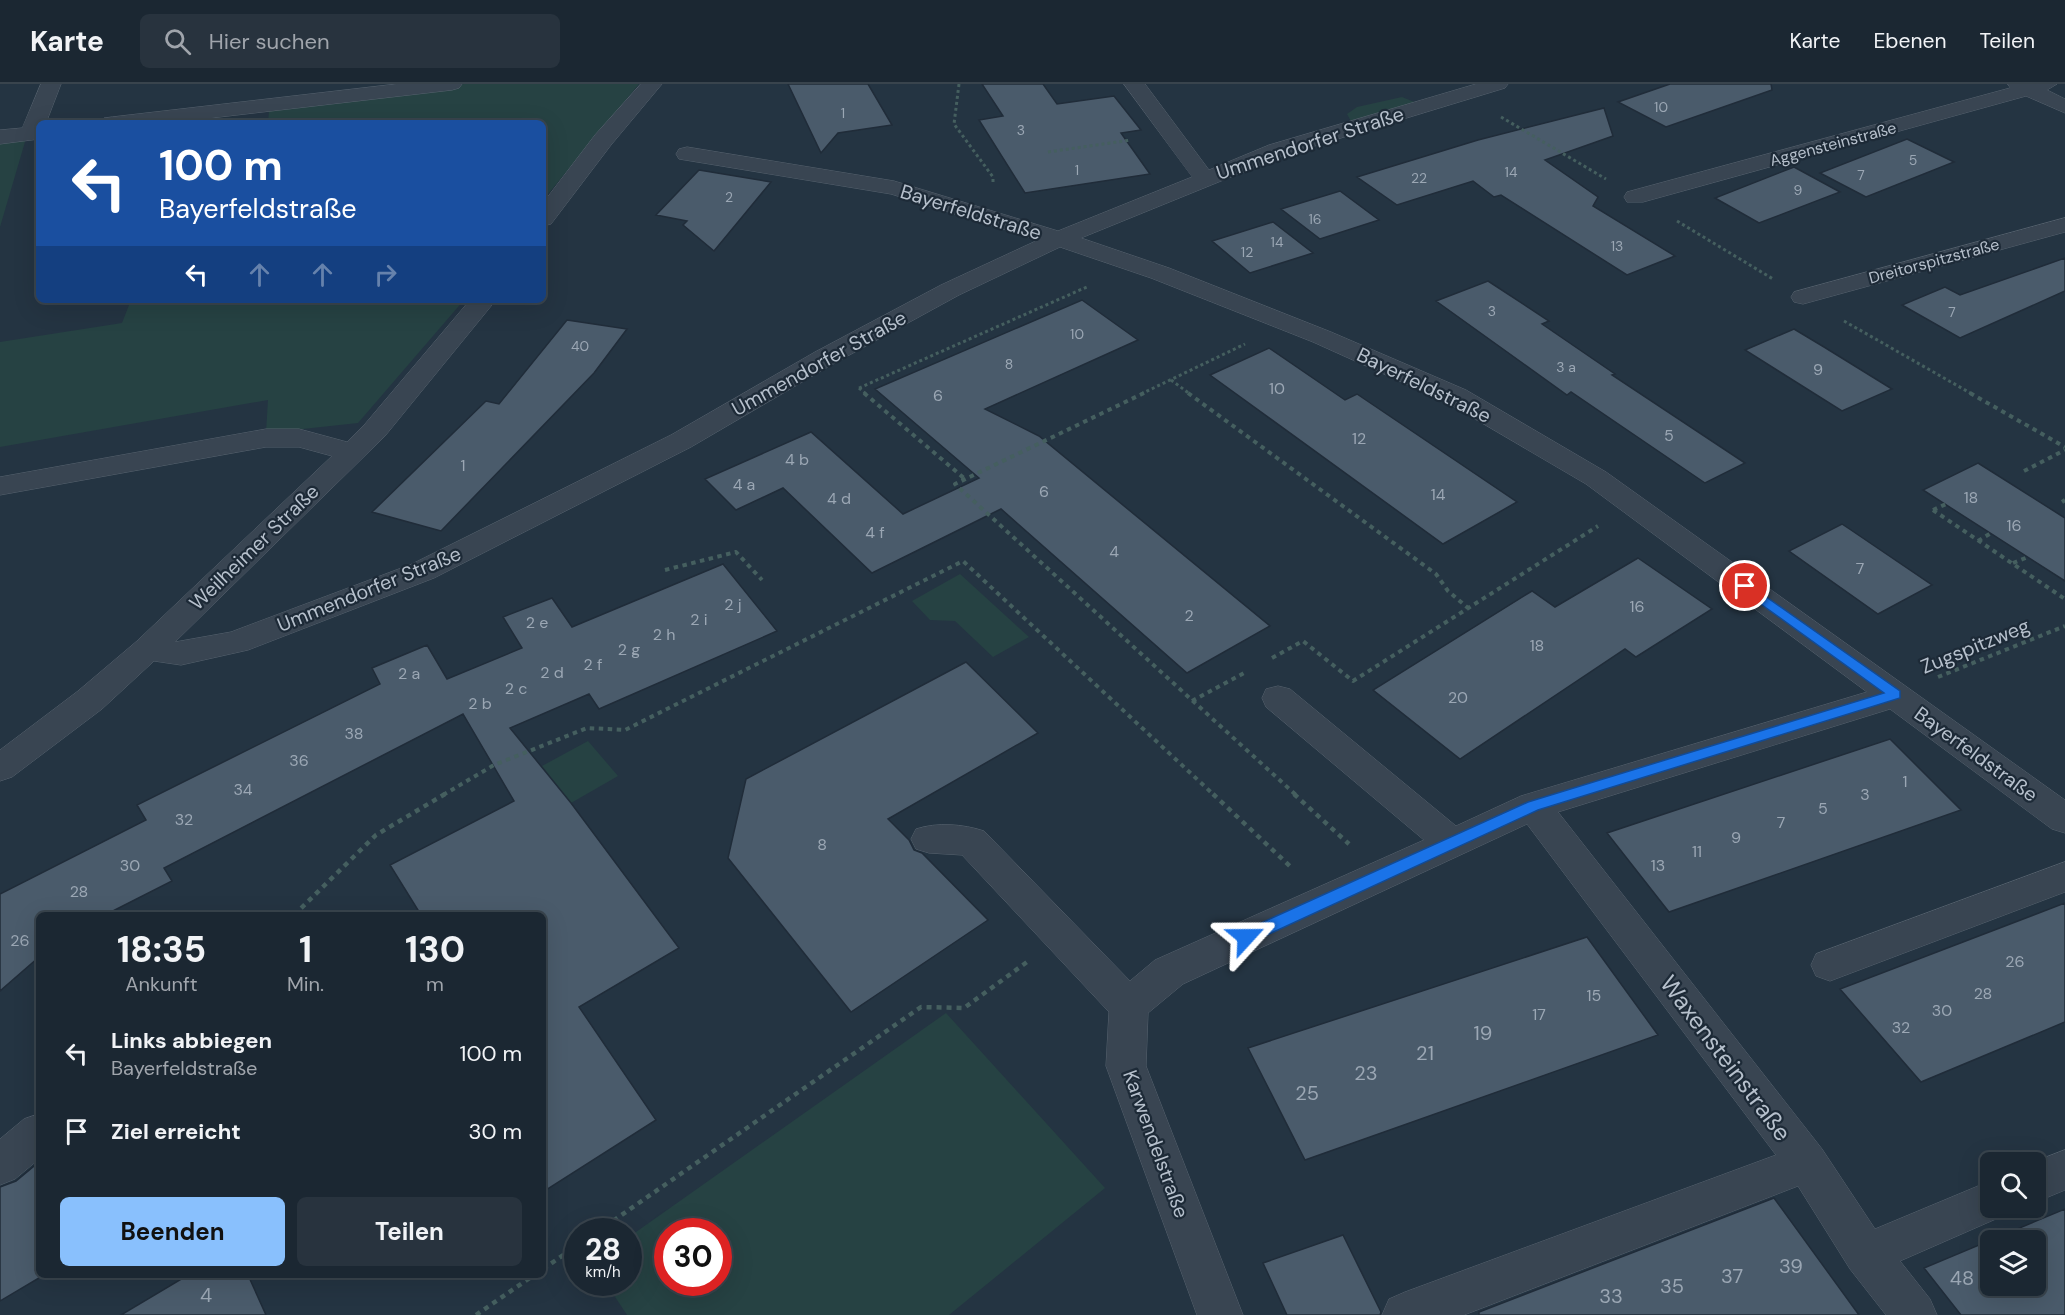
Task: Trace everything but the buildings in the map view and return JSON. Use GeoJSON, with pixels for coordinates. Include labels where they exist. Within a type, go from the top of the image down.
{"type":"FeatureCollection","features":[{"type":"Feature","properties":{"kind":"street"},"geometry":{"type":"LineString","coordinates":[[39,120],[51,84]]}},
{"type":"Feature","properties":{"kind":"street"},"geometry":{"type":"LineString","coordinates":[[137,120],[452,84]]}},
{"type":"Feature","properties":{"kind":"street"},"geometry":{"type":"LineString","coordinates":[[546,215],[603,140],[652,84]]}},
{"type":"Feature","properties":{"kind":"street"},"geometry":{"type":"LineString","coordinates":[[1134,84],[1205,179]]}},
{"type":"Feature","properties":{"kind":"street","name":"Ummendorfer Straße"},"geometry":{"type":"LineString","coordinates":[[148,649],[181,654],[237,642],[423,571],[681,441],[824,358],[950,290],[1059,239],[1277,150],[1498,84]]}},
{"type":"Feature","properties":{"kind":"street"},"geometry":{"type":"LineString","coordinates":[[2032,86],[2065,107]]}},
{"type":"Feature","properties":{"kind":"street","name":"Aggensteinstraße"},"geometry":{"type":"LineString","coordinates":[[1635,197],[2032,86]]}},
{"type":"Feature","properties":{"kind":"street"},"geometry":{"type":"LineString","coordinates":[[0,137],[35,132]]}},
{"type":"Feature","properties":{"kind":"street","name":"Bayerfeldstraße"},"geometry":{"type":"LineString","coordinates":[[687,154],[894,188],[1059,239],[1136,265],[1288,323],[1456,396],[1596,478],[2065,819]]}},
{"type":"Feature","properties":{"kind":"street","name":"Dreitorspitzstraße"},"geometry":{"type":"LineString","coordinates":[[1803,297],[2065,225]]}},
{"type":"Feature","properties":{"kind":"street","name":"Weilheimer Straße"},"geometry":{"type":"LineString","coordinates":[[0,768],[90,700],[148,649],[375,430],[481,303]]}},
{"type":"Feature","properties":{"kind":"street"},"geometry":{"type":"LineString","coordinates":[[0,486],[266,438],[299,438],[352,452]]}},
{"type":"Feature","properties":{"kind":"street"},"geometry":{"type":"LineString","coordinates":[[929,839],[971,842],[1129,1006],[1169,972],[1533,806],[1895,695]]}},
{"type":"Feature","properties":{"kind":"street"},"geometry":{"type":"LineString","coordinates":[[1278,699],[1452,843]]}},
{"type":"Feature","properties":{"kind":"street","name":"Waxensteinstraße"},"geometry":{"type":"LineString","coordinates":[[1533,806],[1807,1163],[1866,1254],[1914,1315]]}},
{"type":"Feature","properties":{"kind":"street"},"geometry":{"type":"LineString","coordinates":[[1830,965],[2065,877]]}},
{"type":"Feature","properties":{"kind":"street","name":"Karwendelstraße"},"geometry":{"type":"LineString","coordinates":[[1129,1006],[1126,1066],[1220,1315]]}},
{"type":"Feature","properties":{"kind":"street"},"geometry":{"type":"LineString","coordinates":[[0,1165],[36,1135]]}},
{"type":"Feature","properties":{"kind":"street"},"geometry":{"type":"LineString","coordinates":[[1405,1315],[1807,1163]]}},
{"type":"Feature","properties":{"kind":"street"},"geometry":{"type":"LineString","coordinates":[[2046,1178],[2065,1170]]}},
{"type":"Feature","properties":{"kind":"street"},"geometry":{"type":"LineString","coordinates":[[1866,1254],[1980,1205]]}},
{"type":"Feature","properties":{"kind":"path"},"geometry":{"type":"LineString","coordinates":[[959,84],[954,124],[993,177],[996,200],[985,217]]}},
{"type":"Feature","properties":{"kind":"path"},"geometry":{"type":"LineString","coordinates":[[1048,152],[1171,134]]}},
{"type":"Feature","properties":{"kind":"path"},"geometry":{"type":"LineString","coordinates":[[859,388],[1136,265]]}},
{"type":"Feature","properties":{"kind":"path"},"geometry":{"type":"LineString","coordinates":[[1288,323],[955,484],[1383,875]]}},
{"type":"Feature","properties":{"kind":"path"},"geometry":{"type":"LineString","coordinates":[[824,358],[965,479]]}},
{"type":"Feature","properties":{"kind":"path"},"geometry":{"type":"LineString","coordinates":[[1171,380],[1436,574],[1448,591],[1468,608]]}},
{"type":"Feature","properties":{"kind":"path"},"geometry":{"type":"LineString","coordinates":[[2024,471],[2065,450]]}},
{"type":"Feature","properties":{"kind":"path"},"geometry":{"type":"LineString","coordinates":[[1262,663],[1303,641],[1353,681],[1632,504]]}},
{"type":"Feature","properties":{"kind":"path"},"geometry":{"type":"LineString","coordinates":[[1946,504],[1933,510],[2065,599]]}},
{"type":"Feature","properties":{"kind":"path"},"geometry":{"type":"LineString","coordinates":[[1978,541],[1991,533]]}},
{"type":"Feature","properties":{"kind":"path"},"geometry":{"type":"LineString","coordinates":[[665,570],[736,552],[762,580]]}},
{"type":"Feature","properties":{"kind":"path"},"geometry":{"type":"LineString","coordinates":[[2012,563],[2028,557]]}},
{"type":"Feature","properties":{"kind":"path"},"geometry":{"type":"LineString","coordinates":[[297,912],[376,835],[495,765],[587,728],[625,730],[963,561],[1327,900]]}},
{"type":"Feature","properties":{"kind":"path","name":"Zugspitzweg"},"geometry":{"type":"LineString","coordinates":[[1895,695],[2065,626]]}},
{"type":"Feature","properties":{"kind":"path"},"geometry":{"type":"LineString","coordinates":[[1192,701],[1252,669]]}},
{"type":"Feature","properties":{"kind":"path"},"geometry":{"type":"LineString","coordinates":[[617,1218],[921,1007],[964,1008],[1063,935]]}},
{"type":"Feature","properties":{"kind":"path"},"geometry":{"type":"LineString","coordinates":[[546,1267],[564,1255]]}},
{"type":"Feature","properties":{"kind":"path"},"geometry":{"type":"LineString","coordinates":[[476,1315],[530,1278]]}},
{"type":"Feature","properties":{"kind":"green space"},"geometry":{"type":"Polygon","coordinates":[[[464,84],[639,84],[546,196],[546,120],[268,120],[269,111],[464,84]]]}},
{"type":"Feature","properties":{"kind":"green space"},"geometry":{"type":"Polygon","coordinates":[[[1402,97],[1417,103],[1352,123],[1347,114],[1357,107],[1402,97]]]}},
{"type":"Feature","properties":{"kind":"green space"},"geometry":{"type":"Polygon","coordinates":[[[27,135],[0,227],[0,139],[27,135]]]}},
{"type":"Feature","properties":{"kind":"green space"},"geometry":{"type":"Polygon","coordinates":[[[130,303],[461,303],[358,423],[266,433],[268,400],[0,447],[0,342],[122,323],[130,303]]]}},
{"type":"Feature","properties":{"kind":"green space"},"geometry":{"type":"Polygon","coordinates":[[[960,574],[1029,637],[993,657],[955,621],[930,620],[912,601],[960,574]]]}},
{"type":"Feature","properties":{"kind":"green space"},"geometry":{"type":"Polygon","coordinates":[[[588,741],[618,776],[571,803],[542,766],[588,741]]]}},
{"type":"Feature","properties":{"kind":"green space"},"geometry":{"type":"Polygon","coordinates":[[[946,1013],[1105,1188],[949,1315],[627,1315],[615,1296],[642,1296],[642,1228],[654,1219],[654,1296],[732,1296],[732,1218],[656,1218],[946,1013]]]}},
{"type":"Feature","properties":{"kind":"route"},"geometry":{"type":"LineString","coordinates":[[1246,937],[1533,806],[1895,695],[1745,586]]}}]}
